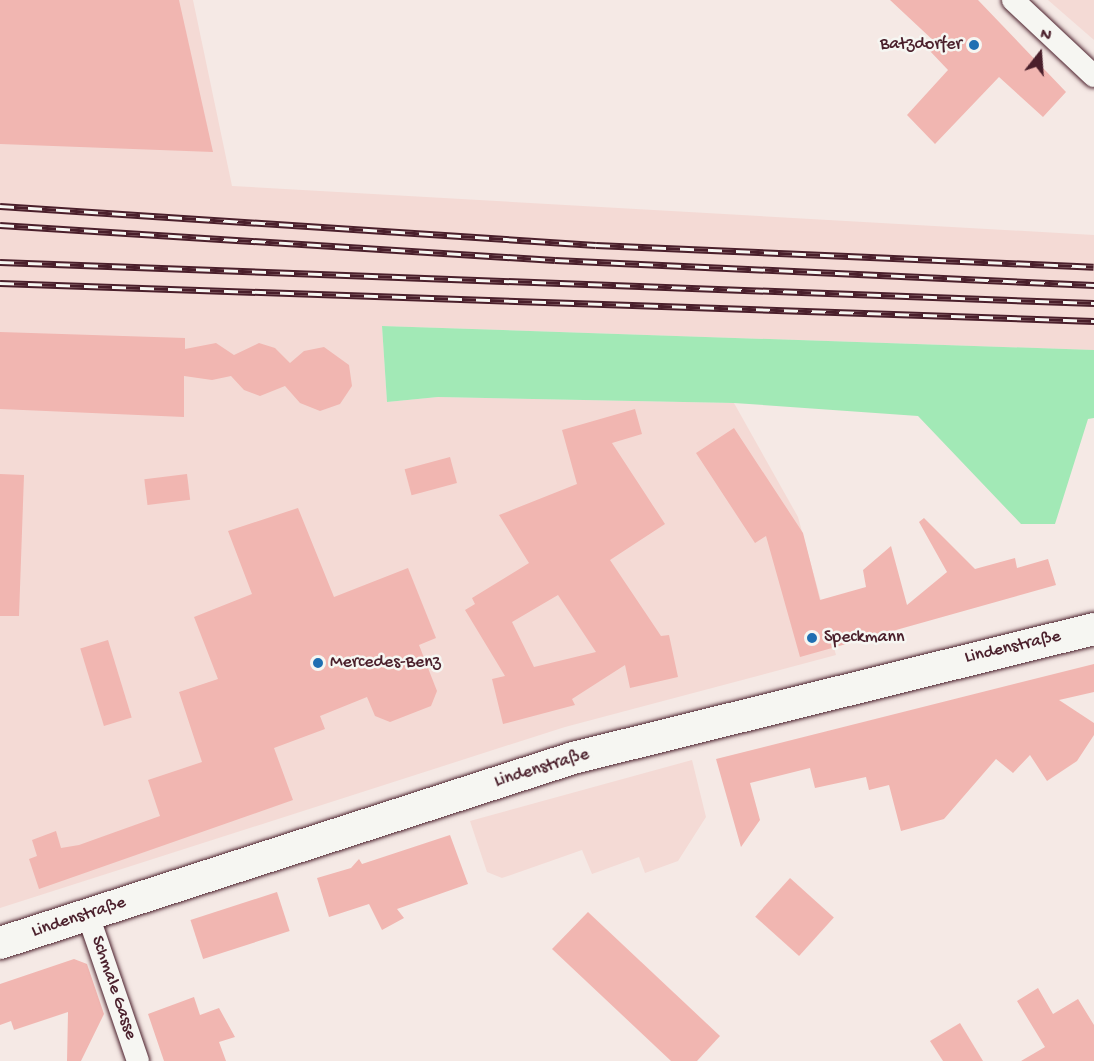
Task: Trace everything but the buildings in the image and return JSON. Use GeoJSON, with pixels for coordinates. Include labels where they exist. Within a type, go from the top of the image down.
{"type":"FeatureCollection","features":[{"type":"Feature","properties":{"kind":"street"},"geometry":{"type":"LineString","coordinates":[[1013,0],[1094,76]]}},
{"type":"Feature","properties":{"kind":"street","name":"Lindenstraße"},"geometry":{"type":"LineString","coordinates":[[0,943],[573,758],[1094,629]]}},
{"type":"Feature","properties":{"kind":"street","name":"Schmale Gasse"},"geometry":{"type":"LineString","coordinates":[[88,915],[138,1061]]}},
{"type":"Feature","properties":{"kind":"shaded area"},"geometry":{"type":"Polygon","coordinates":[[[0,0],[193,0],[232,186],[1094,235],[1094,350],[382,326],[387,402],[438,397],[734,403],[798,517],[836,655],[565,727],[0,908],[0,0]]]}},
{"type":"Feature","properties":{"kind":"shaded area"},"geometry":{"type":"Polygon","coordinates":[[[1048,0],[1094,0],[1094,40],[1048,0]]]}},
{"type":"Feature","properties":{"kind":"shaded area"},"geometry":{"type":"Polygon","coordinates":[[[692,760],[706,817],[678,861],[645,873],[639,857],[592,874],[582,850],[502,878],[487,872],[470,821],[692,760]]]}},
{"type":"Feature","properties":{"kind":"green space"},"geometry":{"type":"Polygon","coordinates":[[[382,326],[1094,350],[1094,418],[1088,419],[1055,524],[1021,524],[918,416],[734,403],[438,397],[387,402],[382,326]]]}},
{"type":"Feature","properties":{"kind":"railway"},"geometry":{"type":"LineString","coordinates":[[0,206],[596,245],[1094,267]]}},
{"type":"Feature","properties":{"kind":"railway"},"geometry":{"type":"LineString","coordinates":[[0,225],[555,260],[1094,285]]}},
{"type":"Feature","properties":{"kind":"railway"},"geometry":{"type":"LineString","coordinates":[[0,262],[1094,303]]}},
{"type":"Feature","properties":{"kind":"railway"},"geometry":{"type":"LineString","coordinates":[[0,283],[1094,321]]}},
{"type":"Feature","properties":{"kind":"place","name":"Batzdorfer"},"geometry":{"type":"Point","coordinates":[974,45]}},
{"type":"Feature","properties":{"kind":"place","name":"Speckmann"},"geometry":{"type":"Point","coordinates":[812,638]}},
{"type":"Feature","properties":{"kind":"place","name":"Mercedes-Benz"},"geometry":{"type":"Point","coordinates":[318,663]}}]}
